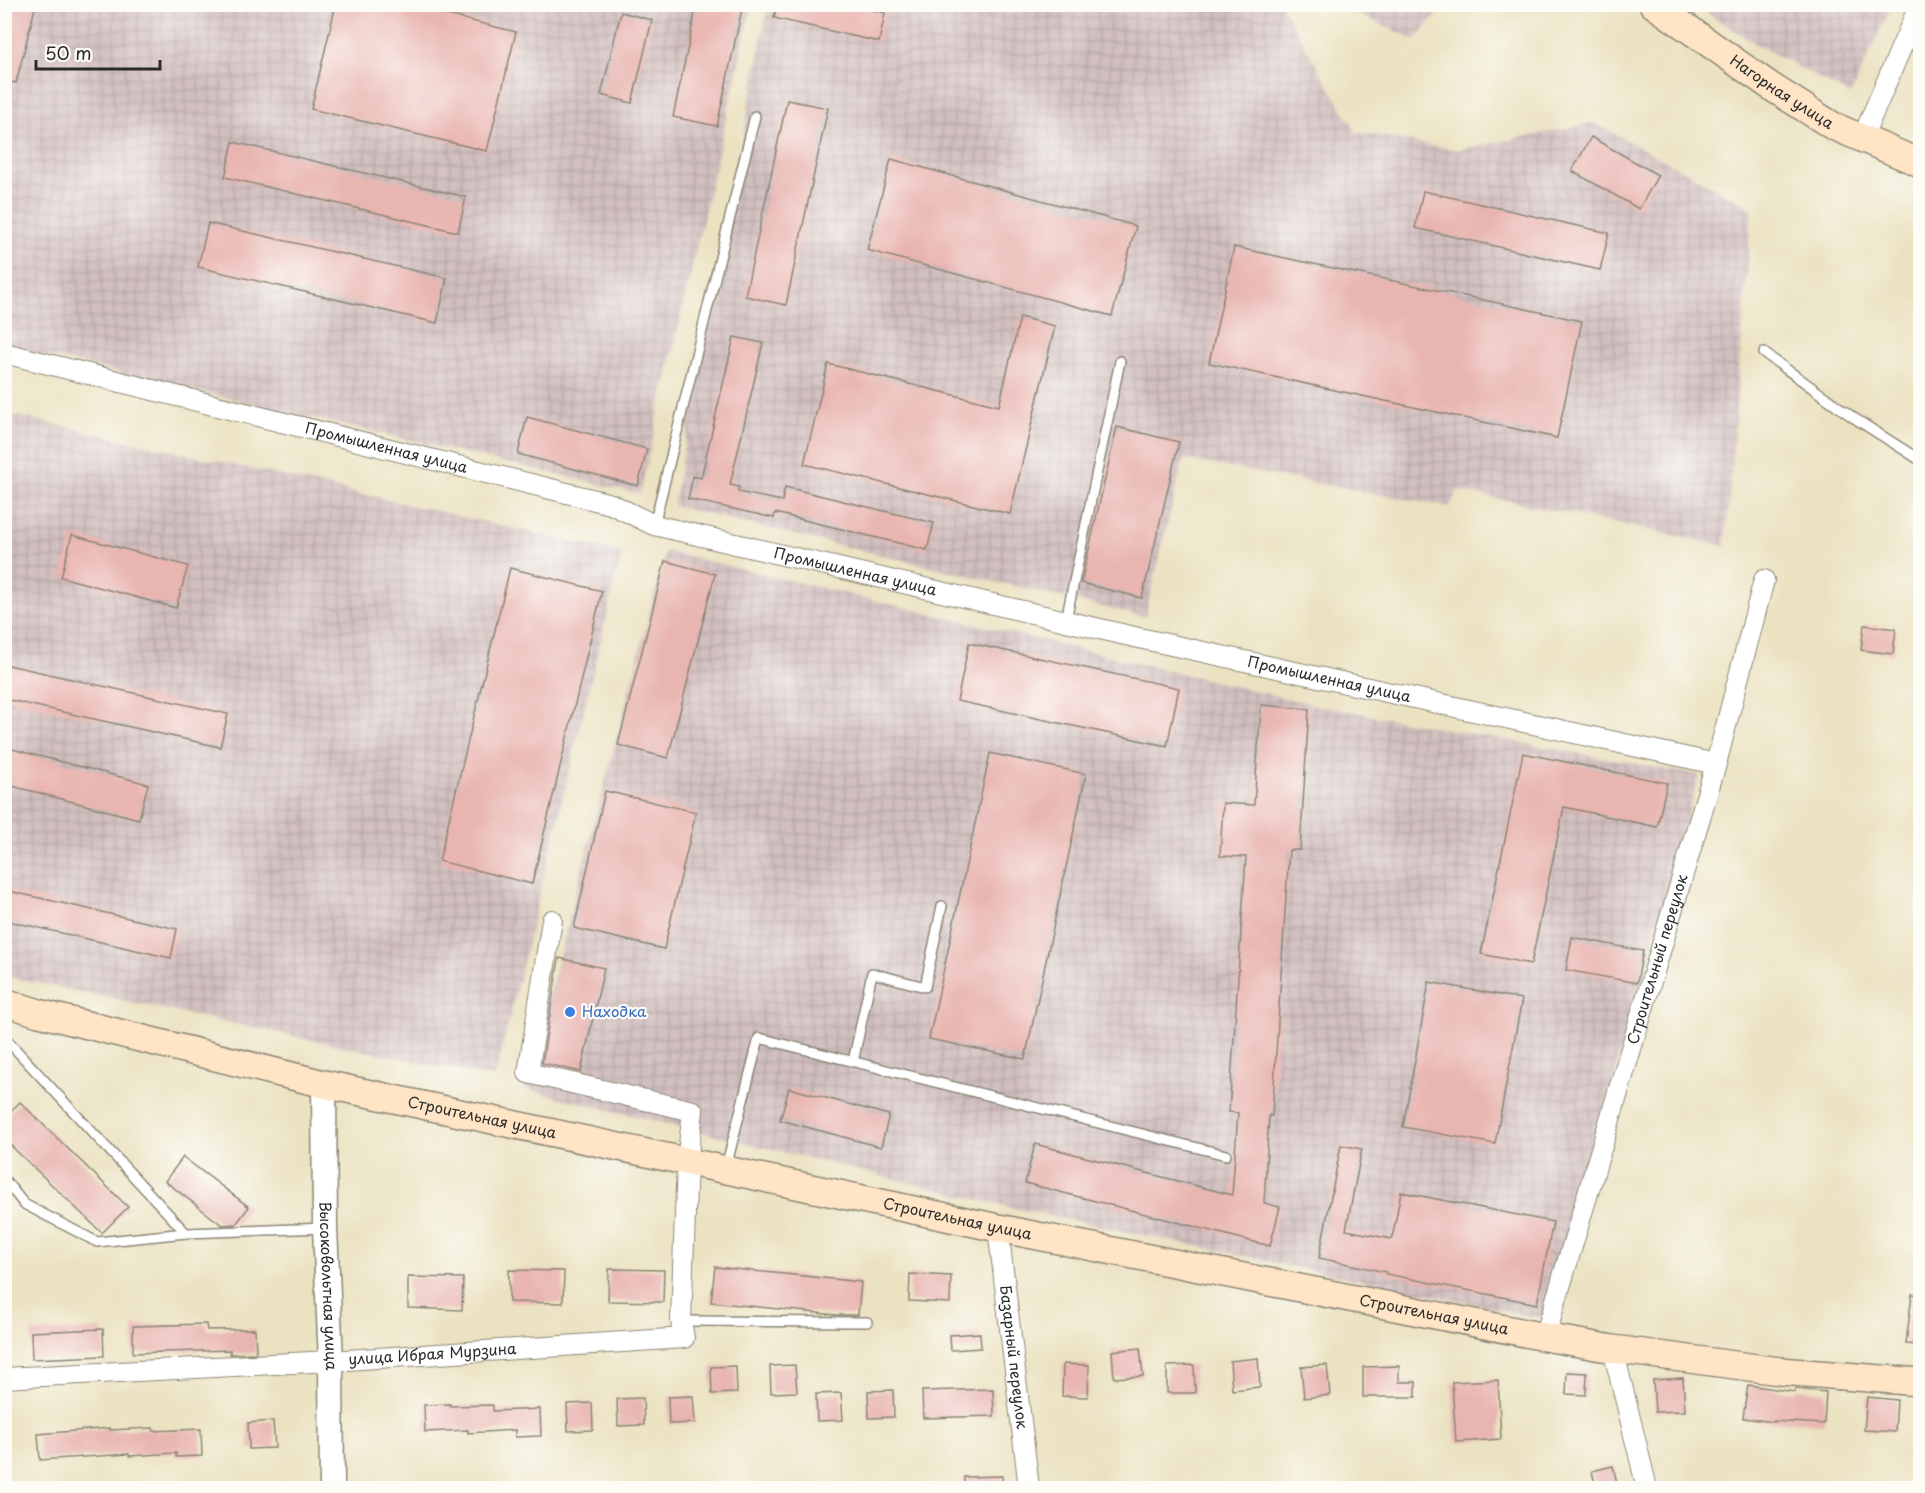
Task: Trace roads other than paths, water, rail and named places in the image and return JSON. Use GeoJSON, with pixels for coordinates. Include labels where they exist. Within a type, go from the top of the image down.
{"type":"FeatureCollection","features":[{"type":"Feature","properties":{"kind":"main road","name":"Нагорная улица"},"geometry":{"type":"LineString","coordinates":[[1653,4],[1773,88],[1833,126],[1920,163]]}},
{"type":"Feature","properties":{"kind":"main road","name":"Строительная улица"},"geometry":{"type":"LineString","coordinates":[[4,1002],[39,1013],[324,1084],[998,1228],[1545,1337],[1613,1349],[1780,1371],[1920,1382]]}},
{"type":"Feature","properties":{"kind":"street"},"geometry":{"type":"LineString","coordinates":[[1862,139],[1920,4]]}},
{"type":"Feature","properties":{"kind":"street","name":"Промышленная улица"},"geometry":{"type":"LineString","coordinates":[[4,353],[611,504],[654,525],[1066,620],[1716,764]]}},
{"type":"Feature","properties":{"kind":"street","name":"Строительный переулок"},"geometry":{"type":"LineString","coordinates":[[1545,1337],[1716,764],[1764,580]]}},
{"type":"Feature","properties":{"kind":"street"},"geometry":{"type":"LineString","coordinates":[[552,920],[528,1073],[693,1111],[687,1162],[681,1322]]}},
{"type":"Feature","properties":{"kind":"street","name":"Высоковольтная улица"},"geometry":{"type":"LineString","coordinates":[[324,1084],[325,1227],[331,1361],[332,1488]]}},
{"type":"Feature","properties":{"kind":"street","name":"Базарный переулок"},"geometry":{"type":"LineString","coordinates":[[998,1228],[1029,1488]]}},
{"type":"Feature","properties":{"kind":"street","name":"улица Ибрая Мурзина"},"geometry":{"type":"LineString","coordinates":[[4,1378],[331,1361],[684,1338],[681,1322]]}},
{"type":"Feature","properties":{"kind":"street"},"geometry":{"type":"LineString","coordinates":[[1613,1349],[1647,1488]]}},
{"type":"Feature","properties":{"kind":"lane"},"geometry":{"type":"LineString","coordinates":[[654,525],[755,116]]}},
{"type":"Feature","properties":{"kind":"lane"},"geometry":{"type":"LineString","coordinates":[[1764,353],[1854,418],[1920,460]]}},
{"type":"Feature","properties":{"kind":"lane"},"geometry":{"type":"LineString","coordinates":[[1066,620],[1120,361]]}},
{"type":"Feature","properties":{"kind":"lane"},"geometry":{"type":"LineString","coordinates":[[853,1062],[872,973],[925,987],[942,906]]}},
{"type":"Feature","properties":{"kind":"lane"},"geometry":{"type":"LineString","coordinates":[[4,1037],[186,1233]]}},
{"type":"Feature","properties":{"kind":"lane"},"geometry":{"type":"LineString","coordinates":[[726,1170],[759,1038],[1226,1155]]}},
{"type":"Feature","properties":{"kind":"lane"},"geometry":{"type":"LineString","coordinates":[[4,1179],[24,1204],[97,1242],[186,1233],[325,1227]]}},
{"type":"Feature","properties":{"kind":"lane"},"geometry":{"type":"LineString","coordinates":[[681,1322],[867,1323]]}},
{"type":"Feature","properties":{"kind":"place","name":"Находка"},"geometry":{"type":"Point","coordinates":[570,1012]}}]}
